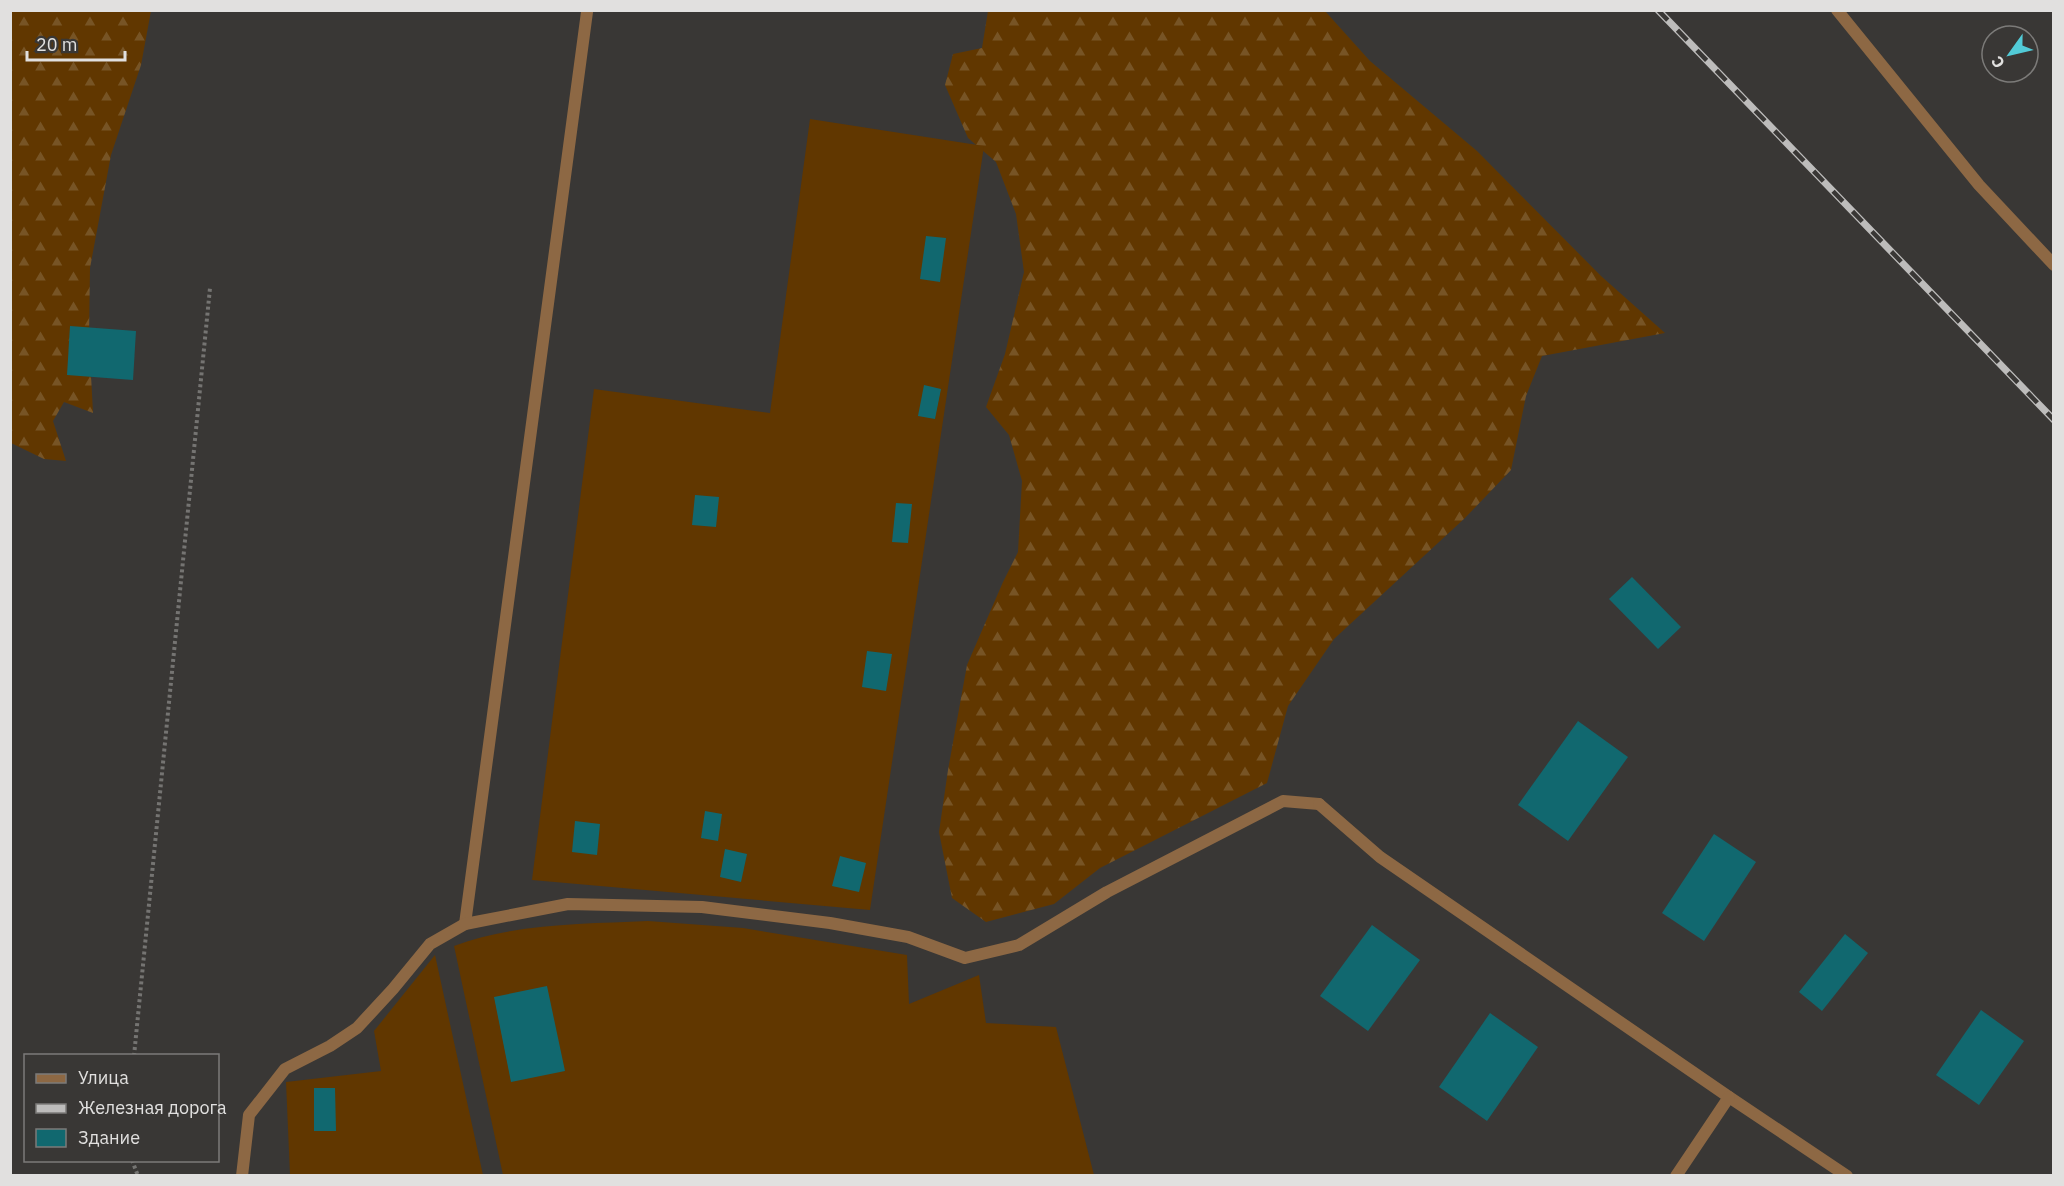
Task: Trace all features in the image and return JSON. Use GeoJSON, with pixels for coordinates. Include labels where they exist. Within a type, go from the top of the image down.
{"type":"FeatureCollection","features":[{"type":"Feature","properties":{"kind":"street"},"geometry":{"type":"LineString","coordinates":[[1837,10],[1979,185],[2054,265]]}},
{"type":"Feature","properties":{"kind":"street"},"geometry":{"type":"LineString","coordinates":[[465,924],[587,12]]}},
{"type":"Feature","properties":{"kind":"street"},"geometry":{"type":"LineString","coordinates":[[242,1176],[249,1115],[285,1069],[330,1046],[357,1028],[430,944],[465,924],[568,904],[702,907],[830,923],[908,937],[965,958],[1019,945],[1107,892],[1283,801],[1319,804],[1380,857],[1847,1176]]}},
{"type":"Feature","properties":{"kind":"street"},"geometry":{"type":"LineString","coordinates":[[1676,1176],[1729,1097]]}},
{"type":"Feature","properties":{"kind":"path"},"geometry":{"type":"LineString","coordinates":[[134,1054],[210,288]]}},
{"type":"Feature","properties":{"kind":"path"},"geometry":{"type":"LineString","coordinates":[[132,1162],[138,1176]]}},
{"type":"Feature","properties":{"kind":"green space"},"geometry":{"type":"Polygon","coordinates":[[[10,11],[151,11],[141,65],[111,155],[90,268],[89,337],[93,413],[64,402],[53,421],[66,461],[44,459],[11,443],[10,11]]]}},
{"type":"Feature","properties":{"kind":"green space"},"geometry":{"type":"Polygon","coordinates":[[[988,11],[1325,11],[1370,61],[1477,151],[1601,276],[1665,333],[1542,356],[1526,396],[1511,470],[1465,518],[1334,639],[1288,706],[1267,783],[1100,868],[1054,904],[986,922],[952,898],[939,832],[967,665],[1018,552],[1022,481],[1009,435],[986,407],[1005,354],[1024,272],[1016,214],[996,162],[968,138],[945,85],[953,54],[982,48],[988,11]]]}},
{"type":"Feature","properties":{"kind":"green space"},"geometry":{"type":"Polygon","coordinates":[[[810,119],[984,146],[870,910],[532,880],[594,389],[770,413],[810,119]]]}},
{"type":"Feature","properties":{"kind":"green space"},"geometry":{"type":"Polygon","coordinates":[[[648,921],[743,928],[907,955],[909,1004],[979,975],[986,1023],[1056,1027],[1094,1175],[503,1175],[454,946],[477,938],[525,929],[574,924],[648,921]]]}},
{"type":"Feature","properties":{"kind":"green space"},"geometry":{"type":"Polygon","coordinates":[[[435,955],[483,1175],[290,1175],[286,1082],[381,1071],[374,1031],[435,955]]]}},
{"type":"Feature","properties":{"kind":"building"},"geometry":{"type":"Polygon","coordinates":[[[926,236],[946,238],[940,282],[920,279],[926,236]]]}},
{"type":"Feature","properties":{"kind":"building"},"geometry":{"type":"Polygon","coordinates":[[[70,326],[136,331],[133,380],[67,375],[70,326]]]}},
{"type":"Feature","properties":{"kind":"building"},"geometry":{"type":"Polygon","coordinates":[[[924,385],[941,389],[935,419],[918,416],[924,385]]]}},
{"type":"Feature","properties":{"kind":"building"},"geometry":{"type":"Polygon","coordinates":[[[695,495],[719,497],[716,527],[692,525],[695,495]]]}},
{"type":"Feature","properties":{"kind":"building"},"geometry":{"type":"Polygon","coordinates":[[[896,503],[912,504],[908,543],[892,542],[896,503]]]}},
{"type":"Feature","properties":{"kind":"building"},"geometry":{"type":"Polygon","coordinates":[[[1632,577],[1681,627],[1658,649],[1609,599],[1632,577]]]}},
{"type":"Feature","properties":{"kind":"building"},"geometry":{"type":"Polygon","coordinates":[[[867,651],[892,654],[886,691],[862,687],[867,651]]]}},
{"type":"Feature","properties":{"kind":"building"},"geometry":{"type":"Polygon","coordinates":[[[1578,721],[1628,757],[1568,841],[1518,805],[1578,721]]]}},
{"type":"Feature","properties":{"kind":"building"},"geometry":{"type":"Polygon","coordinates":[[[705,811],[722,814],[718,841],[701,838],[705,811]]]}},
{"type":"Feature","properties":{"kind":"building"},"geometry":{"type":"Polygon","coordinates":[[[575,821],[600,824],[597,855],[572,852],[575,821]]]}},
{"type":"Feature","properties":{"kind":"building"},"geometry":{"type":"Polygon","coordinates":[[[1714,834],[1756,862],[1704,941],[1662,913],[1714,834]]]}},
{"type":"Feature","properties":{"kind":"building"},"geometry":{"type":"Polygon","coordinates":[[[725,849],[747,854],[741,882],[720,877],[725,849]]]}},
{"type":"Feature","properties":{"kind":"building"},"geometry":{"type":"Polygon","coordinates":[[[840,856],[866,863],[859,892],[832,886],[840,856]]]}},
{"type":"Feature","properties":{"kind":"building"},"geometry":{"type":"Polygon","coordinates":[[[1372,925],[1420,960],[1368,1031],[1320,996],[1372,925]]]}},
{"type":"Feature","properties":{"kind":"building"},"geometry":{"type":"Polygon","coordinates":[[[1845,934],[1868,953],[1822,1011],[1799,992],[1845,934]]]}},
{"type":"Feature","properties":{"kind":"building"},"geometry":{"type":"Polygon","coordinates":[[[547,986],[565,1071],[511,1082],[494,997],[547,986]]]}},
{"type":"Feature","properties":{"kind":"building"},"geometry":{"type":"Polygon","coordinates":[[[1981,1010],[2024,1041],[1979,1105],[1936,1075],[1981,1010]]]}},
{"type":"Feature","properties":{"kind":"building"},"geometry":{"type":"Polygon","coordinates":[[[1490,1013],[1538,1047],[1487,1121],[1439,1087],[1490,1013]]]}},
{"type":"Feature","properties":{"kind":"building"},"geometry":{"type":"Polygon","coordinates":[[[314,1088],[335,1088],[336,1131],[314,1131],[314,1088]]]}},
{"type":"Feature","properties":{"kind":"railway"},"geometry":{"type":"LineString","coordinates":[[1658,10],[2054,420]]}}]}
